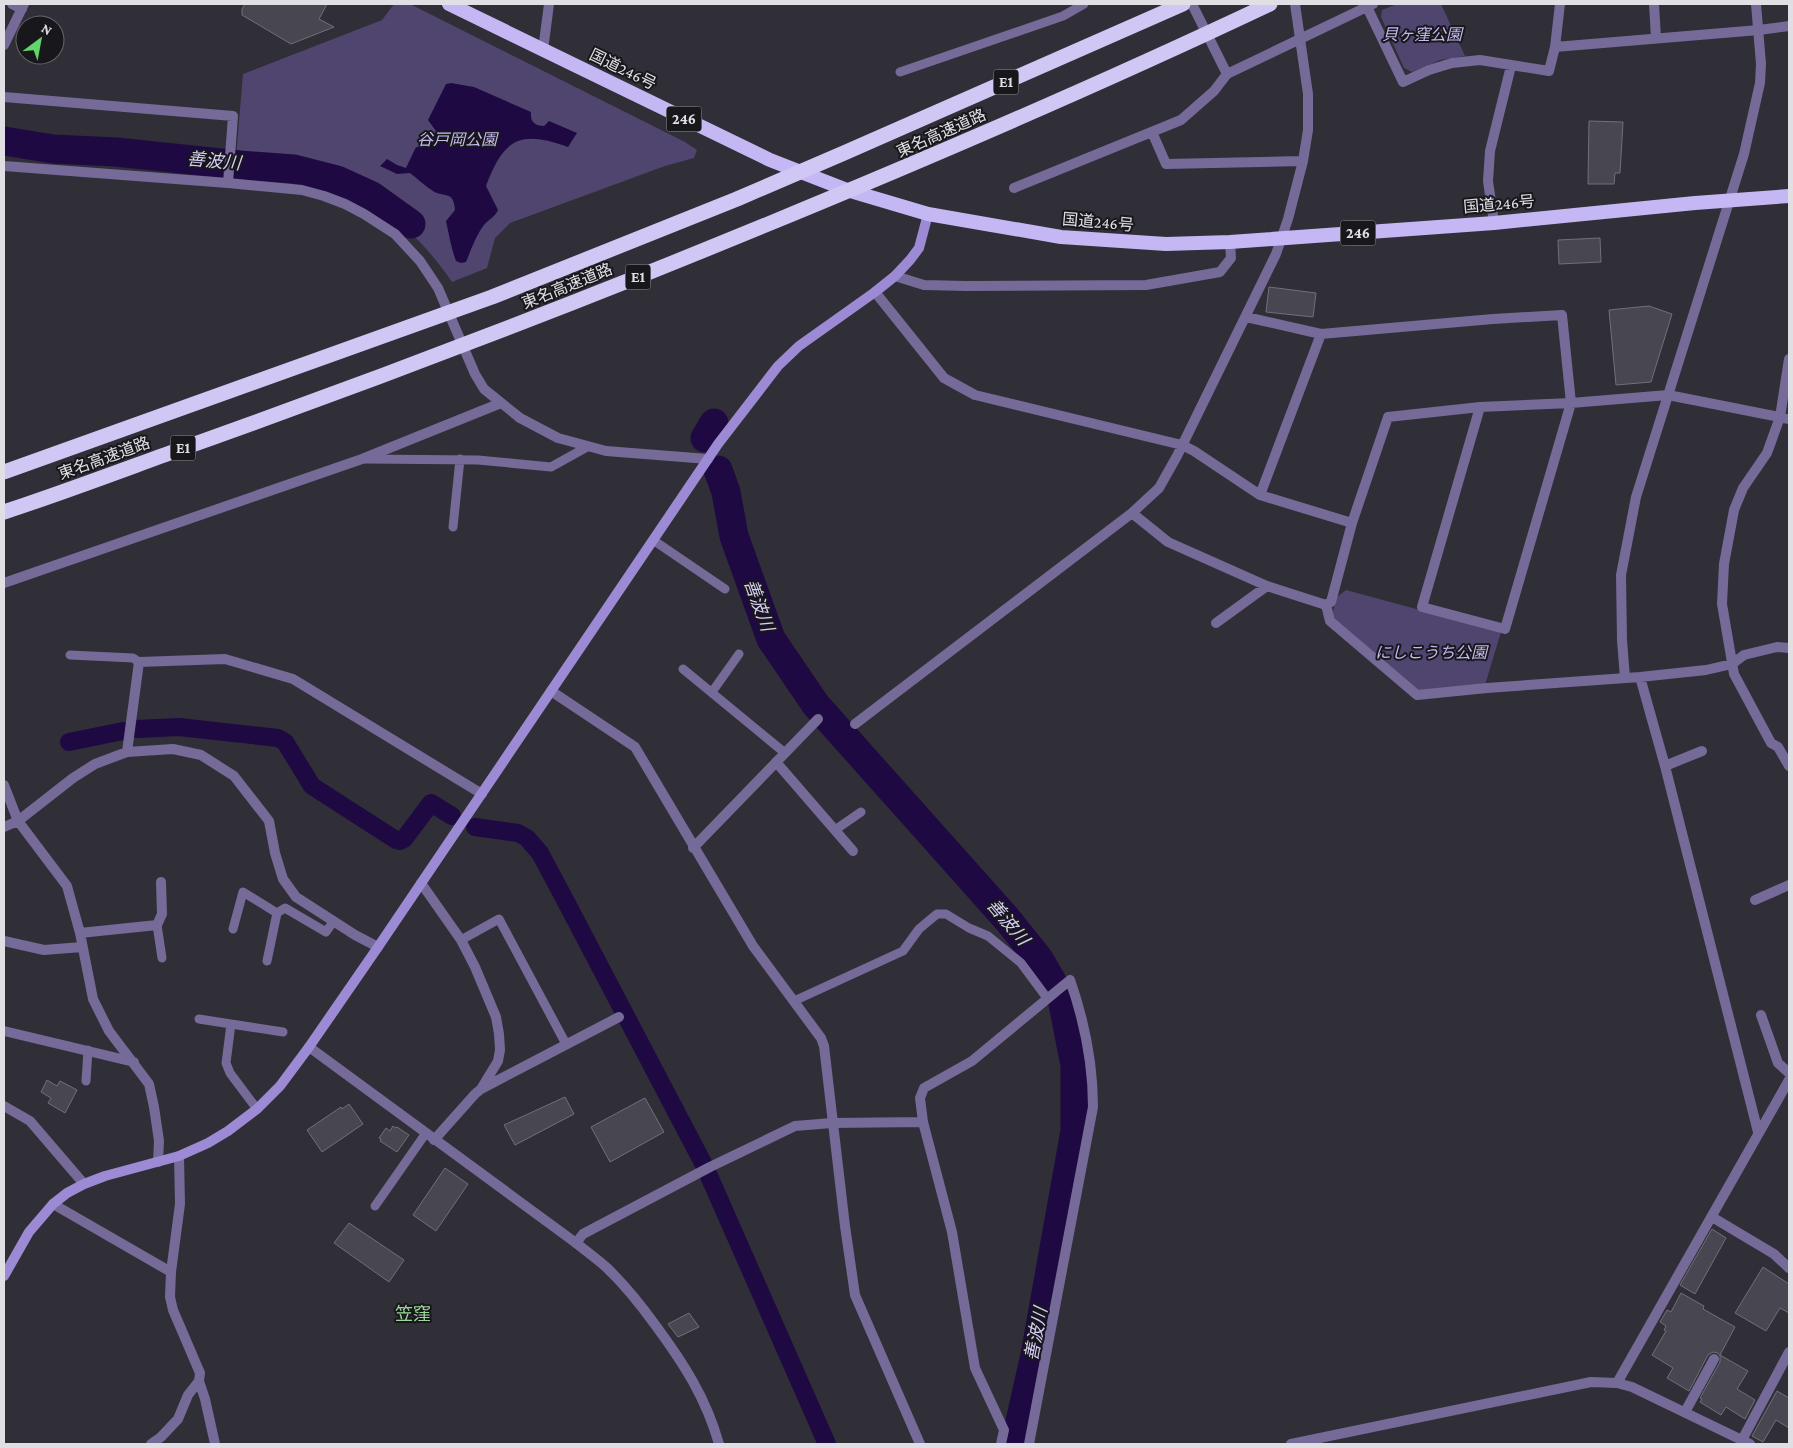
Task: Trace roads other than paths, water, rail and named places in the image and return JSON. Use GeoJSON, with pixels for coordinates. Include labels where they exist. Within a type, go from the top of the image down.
{"type":"FeatureCollection","features":[{"type":"Feature","properties":{"kind":"highway","name":"国道246号"},"geometry":{"type":"LineString","coordinates":[[449,4],[770,160],[847,190],[928,214],[1060,238],[1166,244],[1230,242],[1494,223],[1789,196]]}},
{"type":"Feature","properties":{"kind":"highway","name":"東名高速道路"},"geometry":{"type":"LineString","coordinates":[[4,472],[492,297],[737,199],[1183,4]]}},
{"type":"Feature","properties":{"kind":"highway","name":"東名高速道路"},"geometry":{"type":"LineString","coordinates":[[4,512],[363,384],[508,329],[899,170],[1270,4]]}},
{"type":"Feature","properties":{"kind":"main road"},"geometry":{"type":"LineString","coordinates":[[4,1276],[29,1232],[53,1204],[67,1193],[105,1176],[179,1156],[208,1143],[228,1131],[257,1109],[280,1086],[378,947],[718,444],[778,366],[799,346],[895,276],[919,248],[928,214]]}},
{"type":"Feature","properties":{"kind":"street"},"geometry":{"type":"LineString","coordinates":[[4,45],[23,6],[12,4]]}},
{"type":"Feature","properties":{"kind":"street"},"geometry":{"type":"LineString","coordinates":[[543,50],[549,4]]}},
{"type":"Feature","properties":{"kind":"street"},"geometry":{"type":"LineString","coordinates":[[1192,4],[1227,74]]}},
{"type":"Feature","properties":{"kind":"street"},"geometry":{"type":"LineString","coordinates":[[855,724],[1132,513],[1158,488],[1182,445],[1282,239],[1304,161],[1308,130],[1308,94],[1295,4]]}},
{"type":"Feature","properties":{"kind":"street"},"geometry":{"type":"LineString","coordinates":[[1014,188],[1181,120],[1214,91],[1227,74],[1370,5],[1403,82],[1428,70],[1452,63],[1480,60],[1549,71],[1555,47],[1560,4]]}},
{"type":"Feature","properties":{"kind":"street"},"geometry":{"type":"LineString","coordinates":[[1654,4],[1656,38]]}},
{"type":"Feature","properties":{"kind":"street"},"geometry":{"type":"LineString","coordinates":[[1625,678],[1622,640],[1621,576],[1636,497],[1739,172],[1760,83],[1761,64],[1756,4]]}},
{"type":"Feature","properties":{"kind":"street"},"geometry":{"type":"LineString","coordinates":[[1555,47],[1789,26]]}},
{"type":"Feature","properties":{"kind":"street"},"geometry":{"type":"LineString","coordinates":[[1494,223],[1488,181],[1490,150],[1510,66]]}},
{"type":"Feature","properties":{"kind":"street"},"geometry":{"type":"LineString","coordinates":[[4,97],[234,116],[228,183]]}},
{"type":"Feature","properties":{"kind":"street"},"geometry":{"type":"LineString","coordinates":[[1152,132],[1166,164],[1304,161]]}},
{"type":"Feature","properties":{"kind":"street"},"geometry":{"type":"LineString","coordinates":[[4,166],[228,183],[302,190],[324,196],[364,214],[395,234],[408,247],[429,273],[438,288],[475,374],[484,389],[520,418],[558,438],[586,447],[606,451],[708,459]]}},
{"type":"Feature","properties":{"kind":"street"},"geometry":{"type":"LineString","coordinates":[[895,276],[924,285],[1146,285],[1220,272],[1231,258],[1230,242]]}},
{"type":"Feature","properties":{"kind":"street"},"geometry":{"type":"LineString","coordinates":[[875,292],[944,378],[975,395],[1182,445],[1260,495],[1352,523]]}},
{"type":"Feature","properties":{"kind":"street"},"geometry":{"type":"LineString","coordinates":[[1246,316],[1321,334],[1562,315],[1571,403],[1505,629],[1422,607],[1480,407]]}},
{"type":"Feature","properties":{"kind":"street"},"geometry":{"type":"LineString","coordinates":[[1260,495],[1321,334]]}},
{"type":"Feature","properties":{"kind":"street"},"geometry":{"type":"LineString","coordinates":[[1789,359],[1785,418],[1767,453],[1743,488],[1734,510],[1724,564],[1722,604],[1734,674],[1771,743],[1778,747],[1789,766]]}},
{"type":"Feature","properties":{"kind":"street"},"geometry":{"type":"LineString","coordinates":[[1132,513],[1168,542],[1267,586],[1326,605],[1331,602],[1352,523],[1388,417],[1480,407],[1571,403],[1668,395],[1785,418]]}},
{"type":"Feature","properties":{"kind":"street"},"geometry":{"type":"LineString","coordinates":[[4,583],[362,459],[501,403]]}},
{"type":"Feature","properties":{"kind":"street"},"geometry":{"type":"LineString","coordinates":[[1216,623],[1267,586]]}},
{"type":"Feature","properties":{"kind":"street"},"geometry":{"type":"LineString","coordinates":[[1326,605],[1330,622],[1418,695],[1706,670],[1732,664],[1744,655],[1777,647],[1789,648]]}},
{"type":"Feature","properties":{"kind":"street"},"geometry":{"type":"LineString","coordinates":[[127,752],[139,662],[225,659],[294,679],[482,794]]}},
{"type":"Feature","properties":{"kind":"street"},"geometry":{"type":"LineString","coordinates":[[1640,677],[1665,766],[1758,1132]]}},
{"type":"Feature","properties":{"kind":"street"},"geometry":{"type":"LineString","coordinates":[[552,691],[635,747],[753,946],[821,1038],[824,1046],[832,1123],[855,1295],[920,1444]]}},
{"type":"Feature","properties":{"kind":"street"},"geometry":{"type":"LineString","coordinates":[[694,848],[818,719]]}},
{"type":"Feature","properties":{"kind":"street"},"geometry":{"type":"LineString","coordinates":[[4,827],[18,821],[73,778],[95,764],[127,752],[173,749],[201,754],[234,776],[269,821],[282,879],[296,897],[334,922],[378,947]]}},
{"type":"Feature","properties":{"kind":"street"},"geometry":{"type":"LineString","coordinates":[[1665,766],[1702,751]]}},
{"type":"Feature","properties":{"kind":"street"},"geometry":{"type":"LineString","coordinates":[[776,762],[853,850]]}},
{"type":"Feature","properties":{"kind":"street"},"geometry":{"type":"LineString","coordinates":[[4,785],[18,821],[67,886],[80,933],[94,999],[109,1031],[149,1084],[159,1141],[158,1162]]}},
{"type":"Feature","properties":{"kind":"street"},"geometry":{"type":"LineString","coordinates":[[80,933],[157,925],[162,914],[161,882]]}},
{"type":"Feature","properties":{"kind":"street"},"geometry":{"type":"LineString","coordinates":[[421,883],[461,940],[475,967],[496,1017],[500,1050],[498,1061],[481,1089]]}},
{"type":"Feature","properties":{"kind":"street"},"geometry":{"type":"LineString","coordinates":[[1755,900],[1789,885]]}},
{"type":"Feature","properties":{"kind":"street"},"geometry":{"type":"LineString","coordinates":[[4,941],[44,950],[82,947]]}},
{"type":"Feature","properties":{"kind":"street"},"geometry":{"type":"LineString","coordinates":[[1001,1444],[1004,1430],[976,1368],[952,1232],[922,1122],[920,1098],[924,1088],[972,1061],[1070,980],[1079,1010],[1089,1057],[1093,1083],[1093,1107],[1029,1444]]}},
{"type":"Feature","properties":{"kind":"street"},"geometry":{"type":"LineString","coordinates":[[1761,1016],[1778,1064],[1789,1073]]}},
{"type":"Feature","properties":{"kind":"street"},"geometry":{"type":"LineString","coordinates":[[430,1137],[481,1089],[619,1017]]}},
{"type":"Feature","properties":{"kind":"street"},"geometry":{"type":"LineString","coordinates":[[4,1031],[134,1062]]}},
{"type":"Feature","properties":{"kind":"street"},"geometry":{"type":"LineString","coordinates":[[309,1047],[576,1243],[606,1268],[637,1300],[692,1377],[706,1405],[718,1444]]}},
{"type":"Feature","properties":{"kind":"street"},"geometry":{"type":"LineString","coordinates":[[1617,1383],[1789,1080]]}},
{"type":"Feature","properties":{"kind":"street"},"geometry":{"type":"LineString","coordinates":[[4,1106],[30,1120],[84,1184]]}},
{"type":"Feature","properties":{"kind":"street"},"geometry":{"type":"LineString","coordinates":[[576,1243],[583,1234],[710,1167],[795,1126],[832,1123],[922,1122]]}},
{"type":"Feature","properties":{"kind":"street"},"geometry":{"type":"LineString","coordinates":[[179,1156],[180,1204],[171,1272],[170,1297],[173,1310],[200,1373],[199,1381],[205,1398],[215,1444]]}},
{"type":"Feature","properties":{"kind":"street"},"geometry":{"type":"LineString","coordinates":[[53,1204],[171,1272]]}},
{"type":"Feature","properties":{"kind":"street"},"geometry":{"type":"LineString","coordinates":[[1712,1217],[1774,1254],[1789,1268]]}},
{"type":"Feature","properties":{"kind":"street"},"geometry":{"type":"LineString","coordinates":[[1290,1444],[1591,1382],[1617,1383],[1632,1386],[1746,1442],[1789,1352]]}},
{"type":"Feature","properties":{"kind":"street"},"geometry":{"type":"LineString","coordinates":[[1685,1412],[1714,1359]]}},
{"type":"Feature","properties":{"kind":"street"},"geometry":{"type":"LineString","coordinates":[[151,1444],[161,1437],[178,1419],[188,1395],[199,1381]]}},
{"type":"Feature","properties":{"kind":"lane"},"geometry":{"type":"LineString","coordinates":[[900,72],[1063,16],[1084,4]]}},
{"type":"Feature","properties":{"kind":"lane"},"geometry":{"type":"LineString","coordinates":[[362,459],[478,460],[551,466],[586,447]]}},
{"type":"Feature","properties":{"kind":"lane"},"geometry":{"type":"LineString","coordinates":[[453,527],[460,460]]}},
{"type":"Feature","properties":{"kind":"lane"},"geometry":{"type":"LineString","coordinates":[[653,540],[725,589]]}},
{"type":"Feature","properties":{"kind":"lane"},"geometry":{"type":"LineString","coordinates":[[712,692],[739,654]]}},
{"type":"Feature","properties":{"kind":"lane"},"geometry":{"type":"LineString","coordinates":[[70,655],[133,658],[139,662]]}},
{"type":"Feature","properties":{"kind":"lane"},"geometry":{"type":"LineString","coordinates":[[683,669],[785,753]]}},
{"type":"Feature","properties":{"kind":"lane"},"geometry":{"type":"LineString","coordinates":[[834,830],[861,812]]}},
{"type":"Feature","properties":{"kind":"lane"},"geometry":{"type":"LineString","coordinates":[[233,929],[243,892],[277,913]]}},
{"type":"Feature","properties":{"kind":"lane"},"geometry":{"type":"LineString","coordinates":[[267,962],[277,913],[285,908],[326,932],[334,922]]}},
{"type":"Feature","properties":{"kind":"lane"},"geometry":{"type":"LineString","coordinates":[[794,1001],[903,951],[919,929],[937,914],[946,914],[969,928],[988,936],[1021,963],[1050,996]]}},
{"type":"Feature","properties":{"kind":"lane"},"geometry":{"type":"LineString","coordinates":[[461,940],[499,919],[566,1044]]}},
{"type":"Feature","properties":{"kind":"lane"},"geometry":{"type":"LineString","coordinates":[[157,925],[162,958]]}},
{"type":"Feature","properties":{"kind":"lane"},"geometry":{"type":"LineString","coordinates":[[199,1019],[283,1032]]}},
{"type":"Feature","properties":{"kind":"lane"},"geometry":{"type":"LineString","coordinates":[[231,1024],[226,1063],[230,1073],[257,1109]]}},
{"type":"Feature","properties":{"kind":"lane"},"geometry":{"type":"LineString","coordinates":[[86,1081],[88,1050]]}},
{"type":"Feature","properties":{"kind":"lane"},"geometry":{"type":"LineString","coordinates":[[375,1206],[430,1137]]}},
{"type":"Feature","properties":{"kind":"waterway","name":"善波川"},"geometry":{"type":"LineString","coordinates":[[4,141],[53,149],[116,152],[294,169],[337,180],[372,196],[411,224]]}},
{"type":"Feature","properties":{"kind":"waterway","name":"善波川"},"geometry":{"type":"LineString","coordinates":[[705,438],[714,423]]}},
{"type":"Feature","properties":{"kind":"waterway","name":"善波川"},"geometry":{"type":"LineString","coordinates":[[718,470],[726,492],[734,536],[771,639],[816,705],[1007,919],[1039,959],[1062,999],[1075,1065],[1075,1131],[1035,1355],[1015,1444]]}},
{"type":"Feature","properties":{"kind":"waterway"},"geometry":{"type":"LineString","coordinates":[[137,729],[179,727],[278,738],[285,742],[312,786],[396,840],[404,839],[431,803],[452,816]]}},
{"type":"Feature","properties":{"kind":"waterway"},"geometry":{"type":"LineString","coordinates":[[69,742],[123,731]]}},
{"type":"Feature","properties":{"kind":"waterway"},"geometry":{"type":"LineString","coordinates":[[475,827],[518,833],[527,838],[540,853],[703,1163]]}},
{"type":"Feature","properties":{"kind":"waterway"},"geometry":{"type":"LineString","coordinates":[[709,1176],[827,1444]]}},
{"type":"Feature","properties":{"kind":"district","name":"笠窪"},"geometry":{"type":"Point","coordinates":[413,1314]}},
{"type":"Feature","properties":{"kind":"park label","name":"貝ヶ窪公園"},"geometry":{"type":"Point","coordinates":[1422,34]}},
{"type":"Feature","properties":{"kind":"park label","name":"谷戸岡公園"},"geometry":{"type":"Point","coordinates":[457,139]}},
{"type":"Feature","properties":{"kind":"park label","name":"にしこうち公園"},"geometry":{"type":"Point","coordinates":[1431,652]}}]}
